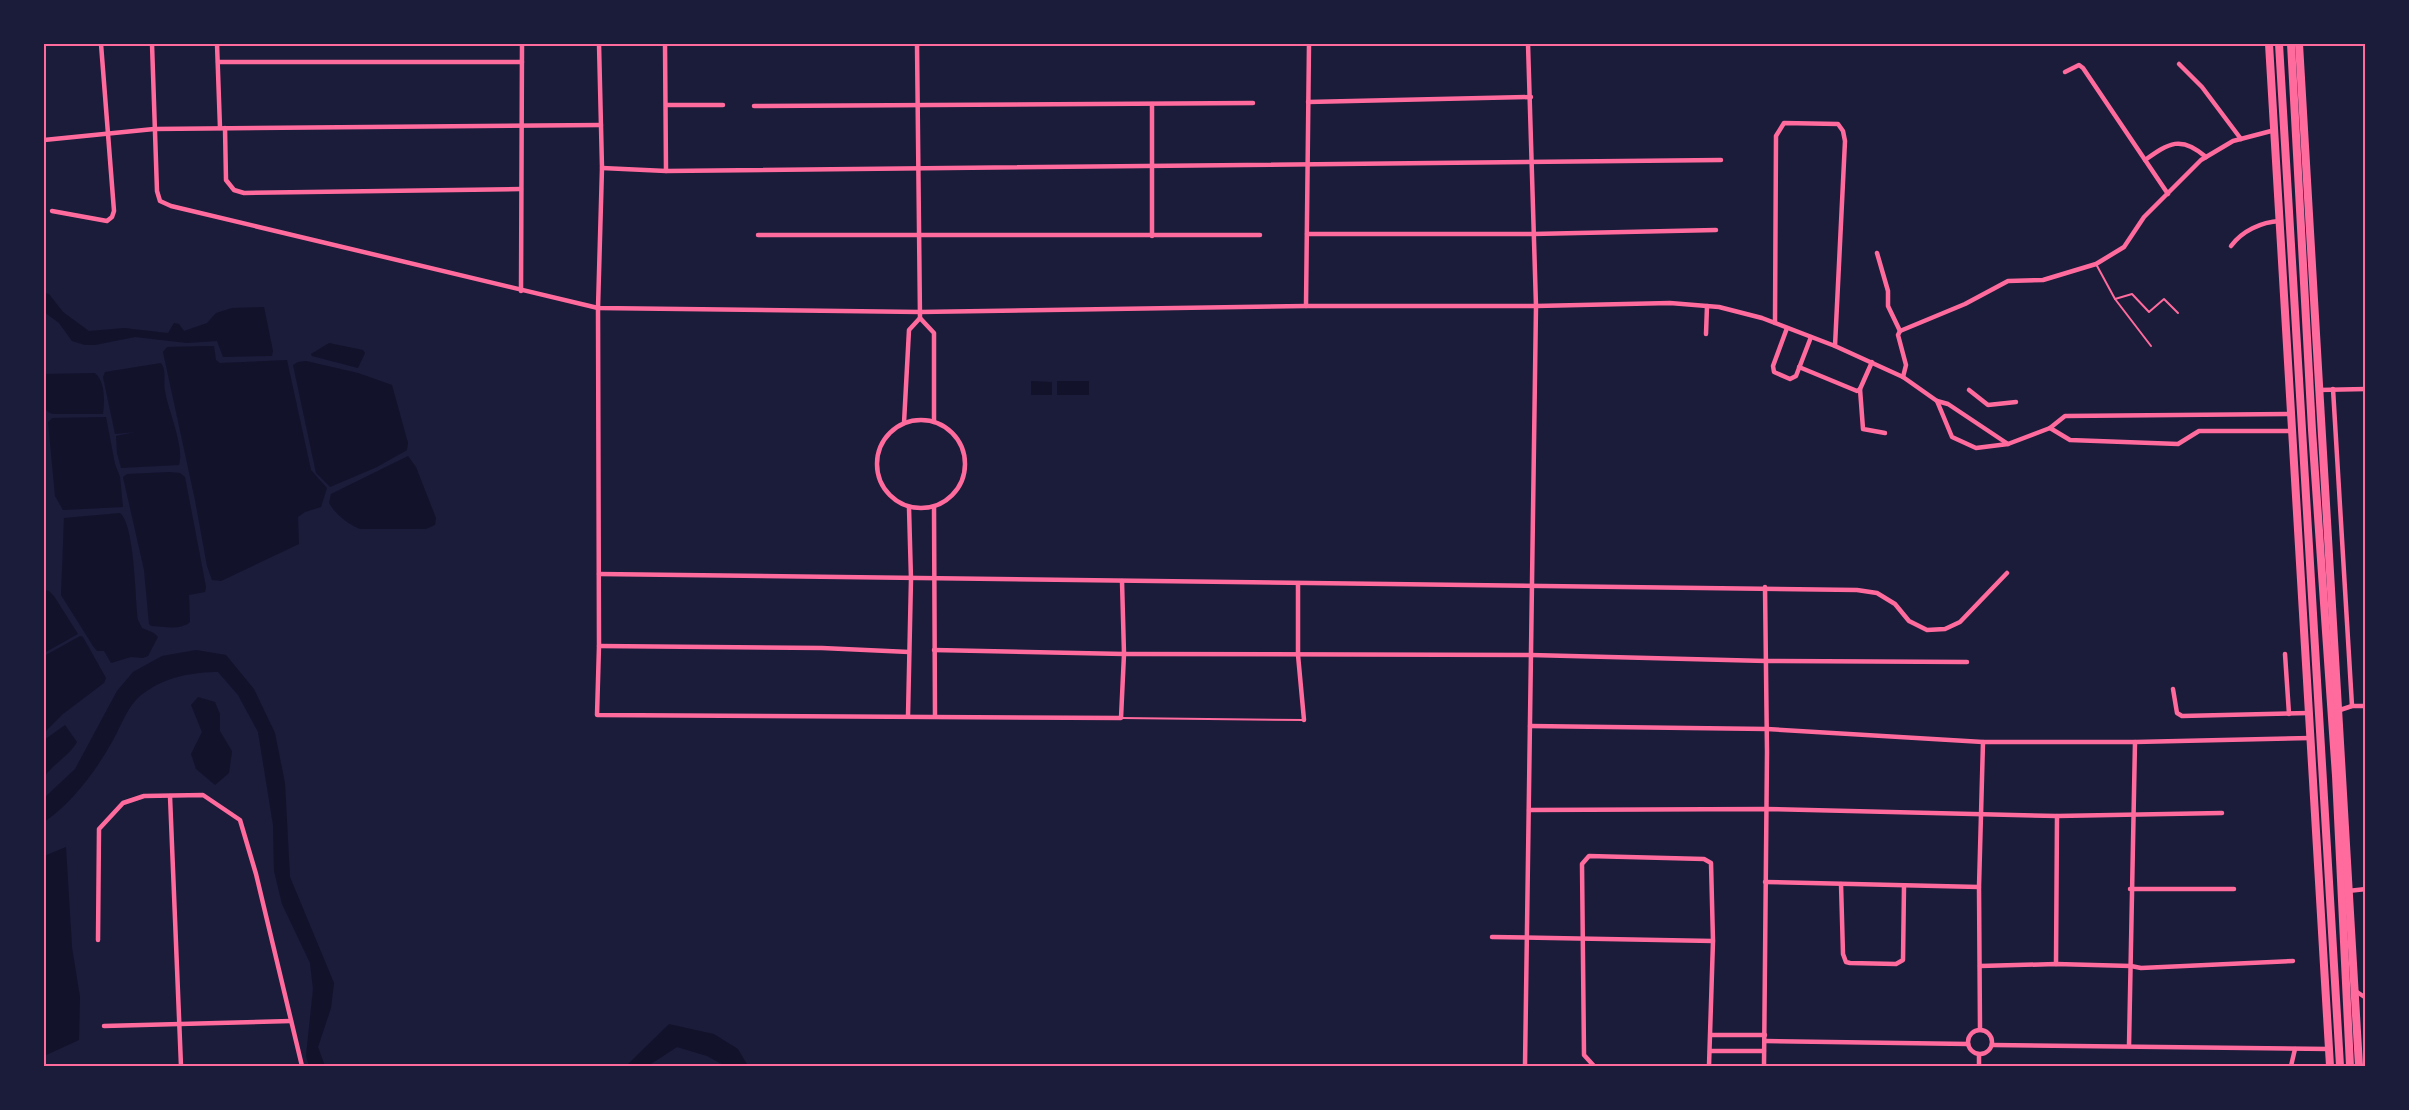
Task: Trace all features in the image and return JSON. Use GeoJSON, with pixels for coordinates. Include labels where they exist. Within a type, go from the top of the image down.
{"type":"FeatureCollection","features":[{"type":"Feature","properties":{"kind":"main road"},"geometry":{"type":"LineString","coordinates":[[2269,44],[2292,414],[2297,431],[2319,712],[2340,1066]]}},
{"type":"Feature","properties":{"kind":"main road"},"geometry":{"type":"LineString","coordinates":[[2279,44],[2301,413],[2297,431],[2309,713],[2330,1066]]}},
{"type":"Feature","properties":{"kind":"main road"},"geometry":{"type":"LineString","coordinates":[[2291,44],[2335,711]]}},
{"type":"Feature","properties":{"kind":"main road"},"geometry":{"type":"LineString","coordinates":[[2299,44],[2318,390],[2316,412]]}},
{"type":"Feature","properties":{"kind":"main road"},"geometry":{"type":"LineString","coordinates":[[2274,130],[2285,131]]}},
{"type":"Feature","properties":{"kind":"main road"},"geometry":{"type":"LineString","coordinates":[[2292,414],[2316,412]]}},
{"type":"Feature","properties":{"kind":"main road"},"geometry":{"type":"LineString","coordinates":[[2297,431],[2316,430]]}},
{"type":"Feature","properties":{"kind":"main road"},"geometry":{"type":"LineString","coordinates":[[2316,430],[2325,508],[2345,891],[2359,1066]]}},
{"type":"Feature","properties":{"kind":"main road"},"geometry":{"type":"LineString","coordinates":[[2309,713],[2335,711]]}},
{"type":"Feature","properties":{"kind":"main road"},"geometry":{"type":"LineString","coordinates":[[2311,738],[2336,737]]}},
{"type":"Feature","properties":{"kind":"main road"},"geometry":{"type":"LineString","coordinates":[[2345,891],[2350,1066]]}},
{"type":"Feature","properties":{"kind":"main road"},"geometry":{"type":"LineString","coordinates":[[2346,987],[2354,990]]}},
{"type":"Feature","properties":{"kind":"street"},"geometry":{"type":"LineString","coordinates":[[52,211],[107,221],[112,217],[114,211],[106,132],[101,44]]}},
{"type":"Feature","properties":{"kind":"street"},"geometry":{"type":"LineString","coordinates":[[152,44],[157,191],[160,201],[171,206],[598,308],[920,315],[1306,306],[1536,306],[1670,303],[1719,307],[1775,323],[1872,362],[1902,377],[1937,401],[1948,404],[2008,444]]}},
{"type":"Feature","properties":{"kind":"street"},"geometry":{"type":"LineString","coordinates":[[217,44],[226,180],[234,190],[244,193],[521,189]]}},
{"type":"Feature","properties":{"kind":"street"},"geometry":{"type":"LineString","coordinates":[[521,291],[522,44]]}},
{"type":"Feature","properties":{"kind":"street"},"geometry":{"type":"LineString","coordinates":[[599,44],[602,168],[598,308],[599,646],[597,715],[1121,718],[1124,654],[1122,581]]}},
{"type":"Feature","properties":{"kind":"street"},"geometry":{"type":"LineString","coordinates":[[665,44],[666,171]]}},
{"type":"Feature","properties":{"kind":"street"},"geometry":{"type":"LineString","coordinates":[[904,423],[909,330],[920,315],[917,44]]}},
{"type":"Feature","properties":{"kind":"street"},"geometry":{"type":"LineString","coordinates":[[1306,306],[1309,44]]}},
{"type":"Feature","properties":{"kind":"street"},"geometry":{"type":"LineString","coordinates":[[1525,1066],[1536,306],[1528,44]]}},
{"type":"Feature","properties":{"kind":"street"},"geometry":{"type":"LineString","coordinates":[[218,63],[522,62]]}},
{"type":"Feature","properties":{"kind":"street"},"geometry":{"type":"LineString","coordinates":[[2179,64],[2202,87],[2241,140]]}},
{"type":"Feature","properties":{"kind":"street"},"geometry":{"type":"LineString","coordinates":[[2065,72],[2074,66],[2083,68],[2168,194]]}},
{"type":"Feature","properties":{"kind":"street"},"geometry":{"type":"LineString","coordinates":[[1308,102],[1531,97]]}},
{"type":"Feature","properties":{"kind":"street"},"geometry":{"type":"LineString","coordinates":[[754,106],[919,103],[1254,103]]}},
{"type":"Feature","properties":{"kind":"street"},"geometry":{"type":"LineString","coordinates":[[1152,104],[1152,236]]}},
{"type":"Feature","properties":{"kind":"street"},"geometry":{"type":"LineString","coordinates":[[667,105],[723,105]]}},
{"type":"Feature","properties":{"kind":"street"},"geometry":{"type":"LineString","coordinates":[[1775,323],[1776,136],[1784,123],[1839,124],[1844,131],[1845,141],[1835,346]]}},
{"type":"Feature","properties":{"kind":"street"},"geometry":{"type":"LineString","coordinates":[[44,140],[154,129],[601,125]]}},
{"type":"Feature","properties":{"kind":"street"},"geometry":{"type":"LineString","coordinates":[[1900,331],[1965,304],[2008,281],[2043,280],[2096,264],[2124,247],[2144,217],[2206,157],[2233,141],[2274,130]]}},
{"type":"Feature","properties":{"kind":"street"},"geometry":{"type":"LineString","coordinates":[[2145,160],[2159,149],[2176,143],[2196,148],[2206,157]]}},
{"type":"Feature","properties":{"kind":"street"},"geometry":{"type":"LineString","coordinates":[[602,168],[666,171],[1721,160]]}},
{"type":"Feature","properties":{"kind":"street"},"geometry":{"type":"LineString","coordinates":[[2231,246],[2241,236],[2260,225],[2280,221]]}},
{"type":"Feature","properties":{"kind":"street"},"geometry":{"type":"LineString","coordinates":[[1306,234],[1533,234],[1716,230]]}},
{"type":"Feature","properties":{"kind":"street"},"geometry":{"type":"LineString","coordinates":[[758,235],[1260,235]]}},
{"type":"Feature","properties":{"kind":"street"},"geometry":{"type":"LineString","coordinates":[[1877,253],[1888,291],[1888,306],[1900,331],[1898,335],[1906,365],[1902,377]]}},
{"type":"Feature","properties":{"kind":"street"},"geometry":{"type":"LineString","coordinates":[[1706,334],[1707,306]]}},
{"type":"Feature","properties":{"kind":"street"},"geometry":{"type":"LineString","coordinates":[[920,315],[934,333],[934,422]]}},
{"type":"Feature","properties":{"kind":"street"},"geometry":{"type":"LineString","coordinates":[[1787,328],[1773,366],[1774,372],[1790,379],[1796,376],[1811,337]]}},
{"type":"Feature","properties":{"kind":"street"},"geometry":{"type":"LineString","coordinates":[[1872,362],[1860,389],[1863,429],[1885,433]]}},
{"type":"Feature","properties":{"kind":"street"},"geometry":{"type":"LineString","coordinates":[[1799,368],[1857,391],[1860,389]]}},
{"type":"Feature","properties":{"kind":"street"},"geometry":{"type":"LineString","coordinates":[[2332,389],[2352,706]]}},
{"type":"Feature","properties":{"kind":"street"},"geometry":{"type":"LineString","coordinates":[[2318,390],[2366,389]]}},
{"type":"Feature","properties":{"kind":"street"},"geometry":{"type":"LineString","coordinates":[[1969,390],[1988,405],[2016,402]]}},
{"type":"Feature","properties":{"kind":"street"},"geometry":{"type":"LineString","coordinates":[[1937,401],[1952,437],[1976,447],[2008,444],[2050,428],[2065,416],[2292,414]]}},
{"type":"Feature","properties":{"kind":"street"},"geometry":{"type":"LineString","coordinates":[[919,420],[934,422],[947,428],[957,438],[964,451],[966,465],[963,479],[957,491],[947,501],[934,507],[909,508],[893,499],[883,487],[877,473],[877,458],[882,443],[891,431],[904,423],[919,420]]}},
{"type":"Feature","properties":{"kind":"street"},"geometry":{"type":"LineString","coordinates":[[2050,428],[2070,440],[2178,444],[2199,431],[2297,431]]}},
{"type":"Feature","properties":{"kind":"street"},"geometry":{"type":"LineString","coordinates":[[934,507],[935,716]]}},
{"type":"Feature","properties":{"kind":"street"},"geometry":{"type":"LineString","coordinates":[[908,717],[911,579],[909,508]]}},
{"type":"Feature","properties":{"kind":"street"},"geometry":{"type":"LineString","coordinates":[[2325,508],[2339,508]]}},
{"type":"Feature","properties":{"kind":"street"},"geometry":{"type":"LineString","coordinates":[[599,574],[911,579],[1188,580],[1298,584],[1765,587],[1877,592],[1896,604],[1909,621],[1927,630],[1945,629],[1960,622],[2007,573]]}},
{"type":"Feature","properties":{"kind":"street"},"geometry":{"type":"LineString","coordinates":[[1298,584],[1298,655],[1304,720]]}},
{"type":"Feature","properties":{"kind":"street"},"geometry":{"type":"LineString","coordinates":[[1764,1066],[1767,729],[1765,587]]}},
{"type":"Feature","properties":{"kind":"street"},"geometry":{"type":"LineString","coordinates":[[599,646],[822,648],[909,652]]}},
{"type":"Feature","properties":{"kind":"street"},"geometry":{"type":"LineString","coordinates":[[934,650],[1124,654],[1531,655],[1766,661],[1967,662]]}},
{"type":"Feature","properties":{"kind":"street"},"geometry":{"type":"LineString","coordinates":[[2285,654],[2289,714]]}},
{"type":"Feature","properties":{"kind":"street"},"geometry":{"type":"LineString","coordinates":[[2173,689],[2179,715],[2309,713]]}},
{"type":"Feature","properties":{"kind":"street"},"geometry":{"type":"LineString","coordinates":[[2335,711],[2352,706],[2366,706]]}},
{"type":"Feature","properties":{"kind":"street"},"geometry":{"type":"LineString","coordinates":[[1530,726],[1767,729],[1983,742],[2135,742],[2311,738]]}},
{"type":"Feature","properties":{"kind":"street"},"geometry":{"type":"LineString","coordinates":[[1980,1030],[1979,887],[1983,742]]}},
{"type":"Feature","properties":{"kind":"street"},"geometry":{"type":"LineString","coordinates":[[2128,1046],[2135,742]]}},
{"type":"Feature","properties":{"kind":"street"},"geometry":{"type":"LineString","coordinates":[[98,940],[99,829],[123,803],[144,796],[203,795],[240,820],[256,874],[302,1066]]}},
{"type":"Feature","properties":{"kind":"street"},"geometry":{"type":"LineString","coordinates":[[170,796],[181,1066]]}},
{"type":"Feature","properties":{"kind":"street"},"geometry":{"type":"LineString","coordinates":[[1529,810],[1766,809],[2057,816],[2222,813]]}},
{"type":"Feature","properties":{"kind":"street"},"geometry":{"type":"LineString","coordinates":[[2056,964],[2057,816]]}},
{"type":"Feature","properties":{"kind":"street"},"geometry":{"type":"LineString","coordinates":[[1594,1066],[1584,1055],[1582,864],[1589,856],[1704,858],[1711,863],[1713,941],[1709,1066]]}},
{"type":"Feature","properties":{"kind":"street"},"geometry":{"type":"LineString","coordinates":[[1765,882],[1979,887]]}},
{"type":"Feature","properties":{"kind":"street"},"geometry":{"type":"LineString","coordinates":[[1841,884],[1843,954],[1846,962],[1850,963],[1896,964],[1903,960],[1904,886]]}},
{"type":"Feature","properties":{"kind":"street"},"geometry":{"type":"LineString","coordinates":[[2130,889],[2234,889]]}},
{"type":"Feature","properties":{"kind":"street"},"geometry":{"type":"LineString","coordinates":[[2345,891],[2366,889]]}},
{"type":"Feature","properties":{"kind":"street"},"geometry":{"type":"LineString","coordinates":[[1492,937],[1713,941]]}},
{"type":"Feature","properties":{"kind":"street"},"geometry":{"type":"LineString","coordinates":[[1980,966],[2056,964],[2141,968],[2293,961]]}},
{"type":"Feature","properties":{"kind":"street"},"geometry":{"type":"LineString","coordinates":[[2354,990],[2366,998]]}},
{"type":"Feature","properties":{"kind":"street"},"geometry":{"type":"LineString","coordinates":[[104,1026],[291,1021]]}},
{"type":"Feature","properties":{"kind":"street"},"geometry":{"type":"LineString","coordinates":[[1980,1030],[1991,1036],[1993,1045],[1988,1052],[1979,1055],[1971,1052],[1968,1044],[1970,1035],[1980,1030]]}},
{"type":"Feature","properties":{"kind":"street"},"geometry":{"type":"LineString","coordinates":[[1711,1035],[1968,1044]]}},
{"type":"Feature","properties":{"kind":"street"},"geometry":{"type":"LineString","coordinates":[[1993,1045],[2329,1049]]}},
{"type":"Feature","properties":{"kind":"street"},"geometry":{"type":"LineString","coordinates":[[2291,1066],[2295,1049]]}},
{"type":"Feature","properties":{"kind":"street"},"geometry":{"type":"LineString","coordinates":[[1710,1051],[1764,1051]]}},
{"type":"Feature","properties":{"kind":"street"},"geometry":{"type":"LineString","coordinates":[[1978,1066],[1979,1055]]}},
{"type":"Feature","properties":{"kind":"lane"},"geometry":{"type":"LineString","coordinates":[[2096,264],[2115,299],[2151,346]]}},
{"type":"Feature","properties":{"kind":"lane"},"geometry":{"type":"LineString","coordinates":[[2115,299],[2132,294],[2149,312],[2164,299],[2178,313]]}},
{"type":"Feature","properties":{"kind":"lane"},"geometry":{"type":"LineString","coordinates":[[1121,718],[1304,720]]}},
{"type":"Feature","properties":{"kind":"shaded area"},"geometry":{"type":"Polygon","coordinates":[[[44,293],[49,294],[63,312],[89,331],[124,328],[168,333],[174,323],[179,324],[184,331],[207,323],[216,313],[232,308],[264,307],[272,356],[223,357],[217,341],[187,343],[135,337],[85,345],[72,341],[59,323],[44,312],[44,293]]]}},
{"type":"Feature","properties":{"kind":"shaded area"},"geometry":{"type":"Polygon","coordinates":[[[329,343],[363,350],[365,353],[358,368],[312,356],[311,354],[329,343]]]}},
{"type":"Feature","properties":{"kind":"shaded area"},"geometry":{"type":"Polygon","coordinates":[[[214,346],[216,360],[220,363],[287,360],[311,470],[327,488],[321,507],[298,517],[299,544],[221,581],[212,580],[207,566],[163,352],[167,347],[214,346]]]}},
{"type":"Feature","properties":{"kind":"shaded area"},"geometry":{"type":"Polygon","coordinates":[[[306,361],[358,373],[392,385],[408,443],[407,450],[377,467],[330,487],[316,473],[293,365],[306,361]]]}},
{"type":"Feature","properties":{"kind":"shaded area"},"geometry":{"type":"Polygon","coordinates":[[[161,363],[164,369],[164,387],[180,449],[179,465],[121,468],[116,436],[135,432],[115,434],[103,377],[105,372],[161,363]]]}},
{"type":"Feature","properties":{"kind":"shaded area"},"geometry":{"type":"Polygon","coordinates":[[[95,373],[102,386],[103,414],[53,414],[48,412],[42,397],[44,374],[95,373]]]}},
{"type":"Feature","properties":{"kind":"shaded area"},"geometry":{"type":"Polygon","coordinates":[[[1031,381],[1052,382],[1052,395],[1031,395],[1031,381]]]}},
{"type":"Feature","properties":{"kind":"shaded area"},"geometry":{"type":"Polygon","coordinates":[[[1057,381],[1089,381],[1089,395],[1057,395],[1057,381]]]}},
{"type":"Feature","properties":{"kind":"shaded area"},"geometry":{"type":"Polygon","coordinates":[[[106,417],[115,464],[120,477],[123,507],[63,510],[55,496],[48,422],[52,418],[106,417]]]}},
{"type":"Feature","properties":{"kind":"shaded area"},"geometry":{"type":"Polygon","coordinates":[[[408,456],[416,467],[436,518],[435,525],[426,529],[360,529],[343,519],[329,503],[331,494],[408,456]]]}},
{"type":"Feature","properties":{"kind":"shaded area"},"geometry":{"type":"Polygon","coordinates":[[[180,473],[185,477],[206,587],[205,592],[189,595],[190,622],[176,627],[149,624],[144,570],[123,477],[127,474],[180,473]]]}},
{"type":"Feature","properties":{"kind":"shaded area"},"geometry":{"type":"Polygon","coordinates":[[[120,513],[129,532],[134,563],[138,620],[142,628],[158,637],[148,656],[131,657],[111,663],[104,651],[97,651],[93,646],[61,595],[64,518],[120,513]]]}},
{"type":"Feature","properties":{"kind":"shaded area"},"geometry":{"type":"Polygon","coordinates":[[[44,590],[54,596],[78,634],[44,653],[44,590]]]}},
{"type":"Feature","properties":{"kind":"shaded area"},"geometry":{"type":"Polygon","coordinates":[[[80,636],[83,637],[106,678],[104,683],[63,714],[44,733],[44,656],[80,636]]]}},
{"type":"Feature","properties":{"kind":"shaded area"},"geometry":{"type":"Polygon","coordinates":[[[196,650],[226,655],[254,689],[275,733],[285,783],[290,877],[334,983],[331,1008],[318,1047],[325,1066],[309,1066],[306,1056],[313,989],[310,963],[282,904],[274,871],[273,825],[258,732],[238,695],[218,672],[189,674],[170,679],[138,698],[129,709],[112,742],[90,775],[64,806],[44,822],[44,798],[75,769],[117,691],[133,672],[162,656],[196,650]]]}},
{"type":"Feature","properties":{"kind":"shaded area"},"geometry":{"type":"Polygon","coordinates":[[[198,697],[215,702],[220,714],[220,731],[232,751],[229,773],[215,785],[196,769],[191,754],[202,732],[191,705],[198,697]]]}},
{"type":"Feature","properties":{"kind":"shaded area"},"geometry":{"type":"Polygon","coordinates":[[[65,725],[77,742],[44,777],[44,740],[65,725]]]}},
{"type":"Feature","properties":{"kind":"shaded area"},"geometry":{"type":"Polygon","coordinates":[[[66,847],[72,947],[80,997],[79,1040],[44,1056],[44,856],[66,847]]]}},
{"type":"Feature","properties":{"kind":"shaded area"},"geometry":{"type":"Polygon","coordinates":[[[669,1024],[714,1034],[738,1049],[748,1066],[725,1066],[707,1056],[677,1047],[648,1066],[626,1066],[669,1024]]]}}]}
